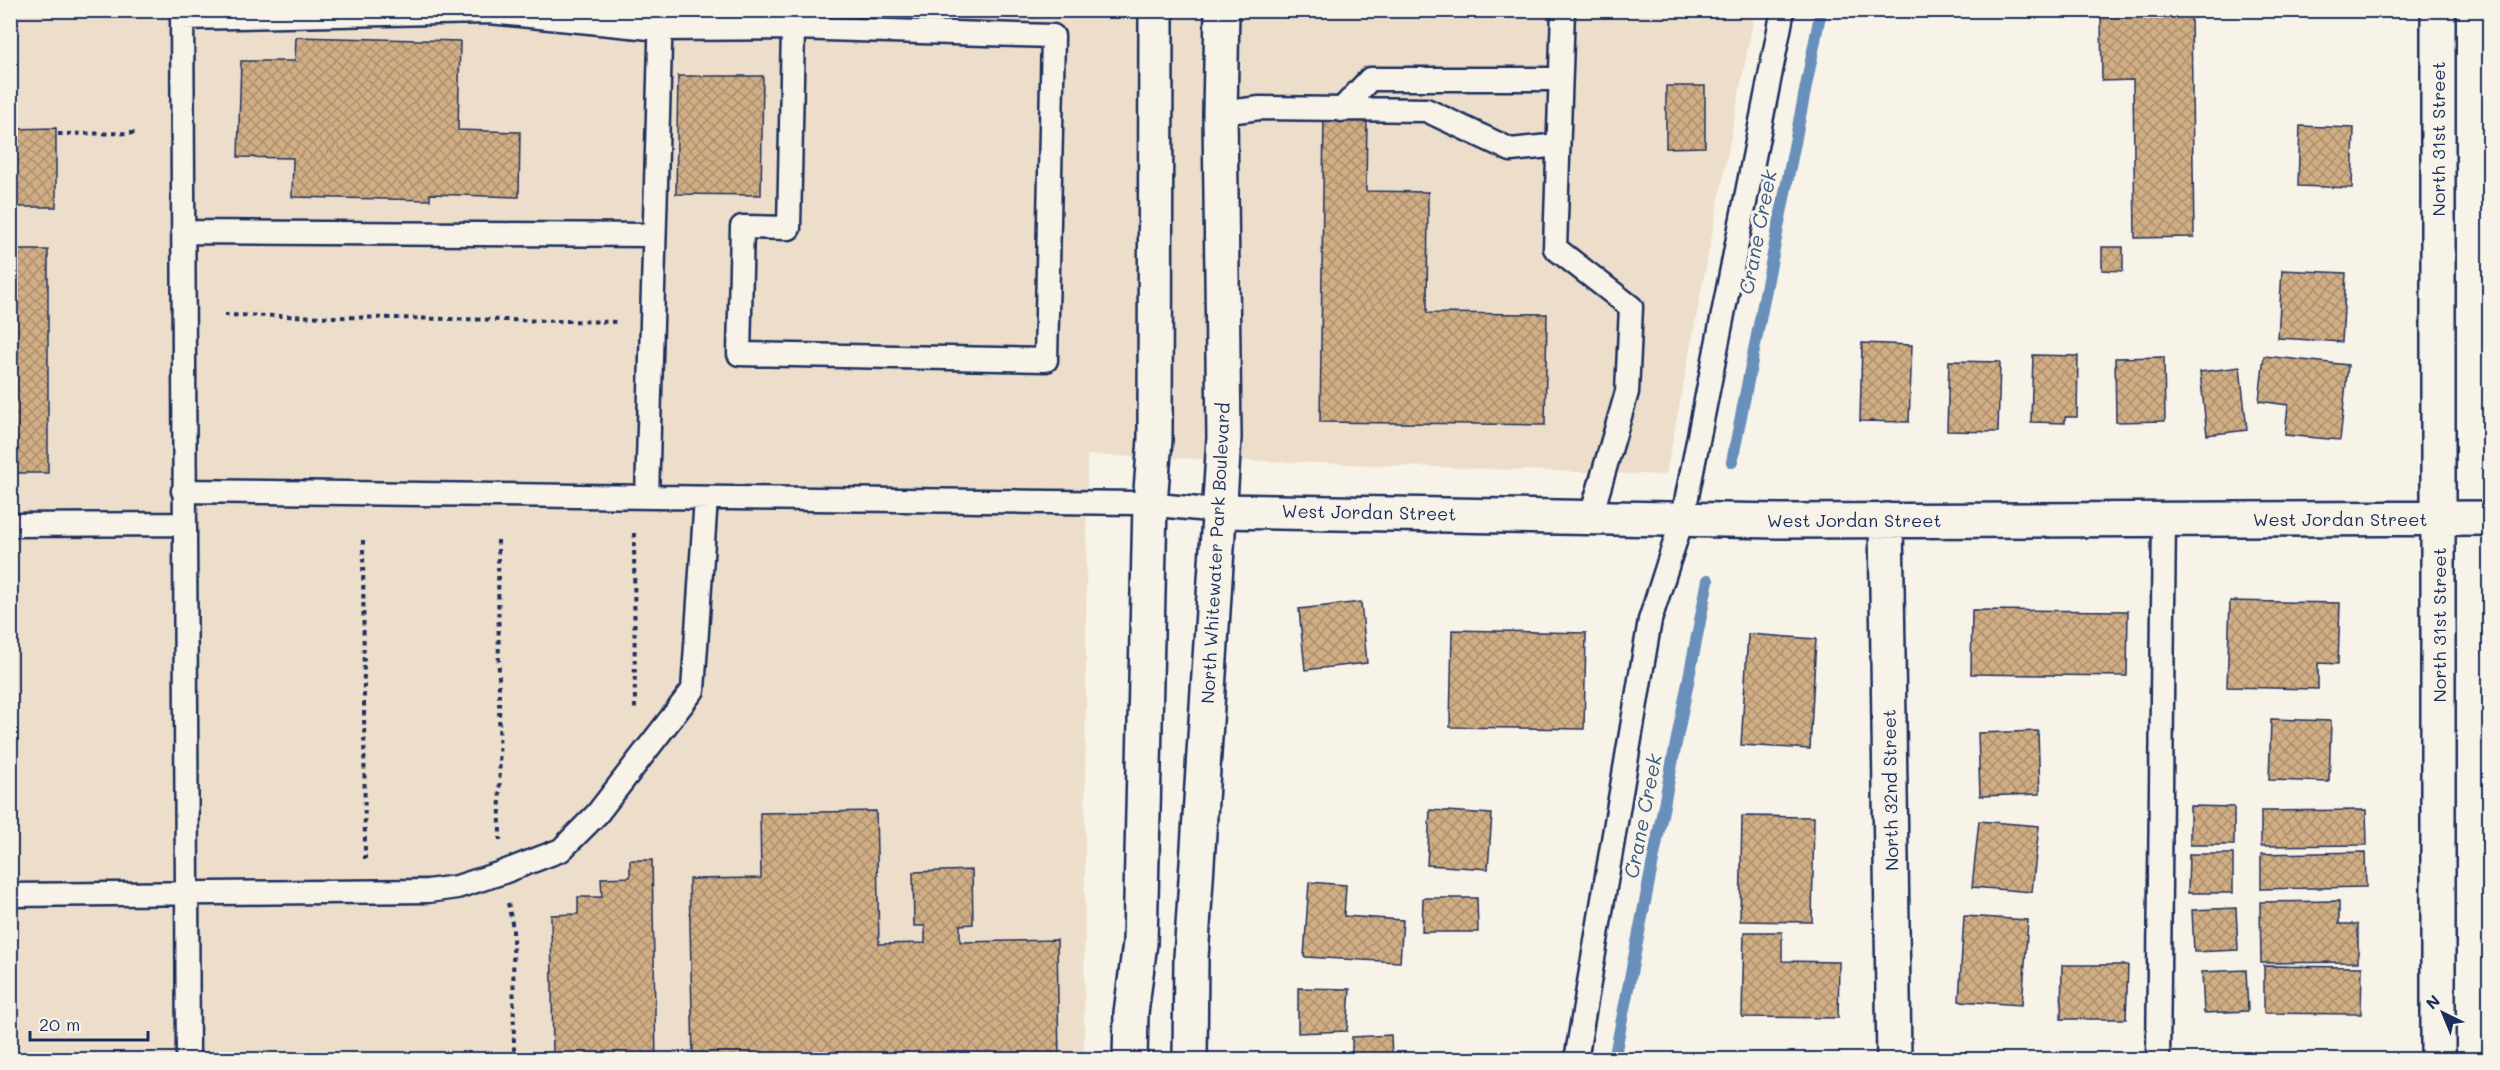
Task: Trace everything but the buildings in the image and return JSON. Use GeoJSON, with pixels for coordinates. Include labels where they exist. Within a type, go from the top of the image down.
{"type":"FeatureCollection","features":[{"type":"Feature","properties":{"kind":"street"},"geometry":{"type":"LineString","coordinates":[[1130,1059],[1131,1013],[1140,943],[1150,504],[1155,439],[1156,10]]}},
{"type":"Feature","properties":{"kind":"street","name":"North Whitewater Park Boulevard"},"geometry":{"type":"LineString","coordinates":[[1190,1059],[1191,958],[1224,438],[1220,113],[1222,10]]}},
{"type":"Feature","properties":{"kind":"street","name":"North 31st Street"},"geometry":{"type":"LineString","coordinates":[[2438,10],[2438,1059]]}},
{"type":"Feature","properties":{"kind":"street","name":"West Jordan Street"},"geometry":{"type":"LineString","coordinates":[[1220,511],[1886,520],[2490,518]]}},
{"type":"Feature","properties":{"kind":"street","name":"North 32nd Street"},"geometry":{"type":"LineString","coordinates":[[1886,520],[1894,1059]]}},
{"type":"Feature","properties":{"kind":"lane"},"geometry":{"type":"LineString","coordinates":[[1563,10],[1555,248],[1630,307],[1627,392],[1591,516]]}},
{"type":"Feature","properties":{"kind":"lane"},"geometry":{"type":"LineString","coordinates":[[1576,1059],[1650,620],[1683,517],[1783,10]]}},
{"type":"Feature","properties":{"kind":"lane"},"geometry":{"type":"LineString","coordinates":[[188,1059],[182,14],[489,12],[793,28],[1053,36],[1046,360],[739,354],[742,227],[789,228],[793,28]]}},
{"type":"Feature","properties":{"kind":"lane"},"geometry":{"type":"LineString","coordinates":[[646,497],[660,20]]}},
{"type":"Feature","properties":{"kind":"lane"},"geometry":{"type":"LineString","coordinates":[[1341,110],[1370,79],[1560,80]]}},
{"type":"Feature","properties":{"kind":"lane"},"geometry":{"type":"LineString","coordinates":[[1220,113],[1260,108],[1426,110],[1511,150],[1558,146]]}},
{"type":"Feature","properties":{"kind":"lane"},"geometry":{"type":"LineString","coordinates":[[183,232],[654,235]]}},
{"type":"Feature","properties":{"kind":"lane"},"geometry":{"type":"LineString","coordinates":[[183,491],[1150,504],[1220,511]]}},
{"type":"Feature","properties":{"kind":"lane"},"geometry":{"type":"LineString","coordinates":[[10,895],[428,891],[457,887],[490,877],[561,850],[597,814],[693,690],[706,498]]}},
{"type":"Feature","properties":{"kind":"lane"},"geometry":{"type":"LineString","coordinates":[[2158,1059],[2164,519]]}},
{"type":"Feature","properties":{"kind":"lane"},"geometry":{"type":"LineString","coordinates":[[10,525],[184,524]]}},
{"type":"Feature","properties":{"kind":"path"},"geometry":{"type":"LineString","coordinates":[[58,134],[138,133]]}},
{"type":"Feature","properties":{"kind":"path"},"geometry":{"type":"LineString","coordinates":[[225,315],[624,322]]}},
{"type":"Feature","properties":{"kind":"path"},"geometry":{"type":"LineString","coordinates":[[634,533],[636,721]]}},
{"type":"Feature","properties":{"kind":"path"},"geometry":{"type":"LineString","coordinates":[[363,540],[365,860]]}},
{"type":"Feature","properties":{"kind":"path"},"geometry":{"type":"LineString","coordinates":[[498,540],[500,845]]}},
{"type":"Feature","properties":{"kind":"path"},"geometry":{"type":"LineString","coordinates":[[508,902],[513,928],[514,1051],[511,1059]]}},
{"type":"Feature","properties":{"kind":"shaded area"},"geometry":{"type":"Polygon","coordinates":[[[10,11],[1755,11],[1666,475],[1087,455],[1084,1060],[11,1059],[10,11]]]}},
{"type":"Feature","properties":{"kind":"waterway","name":"Crane Creek"},"geometry":{"type":"LineString","coordinates":[[1732,462],[1821,10]]}},
{"type":"Feature","properties":{"kind":"waterway","name":"Crane Creek"},"geometry":{"type":"LineString","coordinates":[[1614,1060],[1708,580]]}}]}
